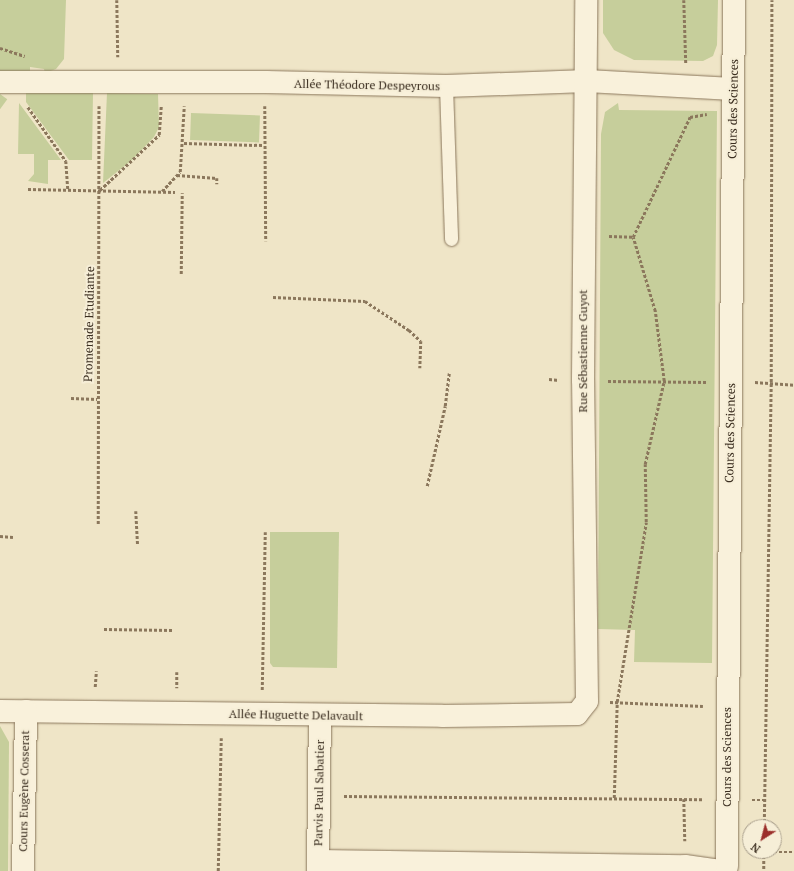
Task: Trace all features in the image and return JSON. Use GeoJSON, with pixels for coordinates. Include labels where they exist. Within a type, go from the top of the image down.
{"type":"FeatureCollection","features":[{"type":"Feature","properties":{"kind":"street","name":"Rue Sébastienne Guyot"},"geometry":{"type":"LineString","coordinates":[[586,0],[587,81],[582,380],[587,701]]}},
{"type":"Feature","properties":{"kind":"street","name":"Cours des Sciences"},"geometry":{"type":"LineString","coordinates":[[724,870],[734,0]]}},
{"type":"Feature","properties":{"kind":"street","name":"Allée Théodore Despeyrous"},"geometry":{"type":"LineString","coordinates":[[5,82],[185,85],[266,82],[446,86],[587,81],[734,89]]}},
{"type":"Feature","properties":{"kind":"street","name":"Allée Huguette Delavault"},"geometry":{"type":"LineString","coordinates":[[0,711],[262,715],[577,714],[587,701]]}},
{"type":"Feature","properties":{"kind":"street","name":"Cours Eugène Cosserat"},"geometry":{"type":"LineString","coordinates":[[23,871],[26,711]]}},
{"type":"Feature","properties":{"kind":"street","name":"Parvis Paul Sabatier"},"geometry":{"type":"LineString","coordinates":[[318,866],[320,715]]}},
{"type":"Feature","properties":{"kind":"street"},"geometry":{"type":"LineString","coordinates":[[318,866],[691,866],[724,870]]}},
{"type":"Feature","properties":{"kind":"lane"},"geometry":{"type":"LineString","coordinates":[[446,86],[451,239]]}},
{"type":"Feature","properties":{"kind":"path"},"geometry":{"type":"LineString","coordinates":[[614,798],[617,702],[646,522],[645,464],[664,381],[655,311],[633,238],[690,117],[686,86],[684,0]]}},
{"type":"Feature","properties":{"kind":"path"},"geometry":{"type":"LineString","coordinates":[[764,819],[765,677],[771,382],[772,0]]}},
{"type":"Feature","properties":{"kind":"path"},"geometry":{"type":"LineString","coordinates":[[5,82],[66,161],[68,189]]}},
{"type":"Feature","properties":{"kind":"path"},"geometry":{"type":"LineString","coordinates":[[266,82],[263,145],[266,241]]}},
{"type":"Feature","properties":{"kind":"path"},"geometry":{"type":"LineString","coordinates":[[162,192],[180,172],[184,143],[185,85]]}},
{"type":"Feature","properties":{"kind":"path"},"geometry":{"type":"LineString","coordinates":[[690,117],[710,113]]}},
{"type":"Feature","properties":{"kind":"path","name":"Promenade Etudiante"},"geometry":{"type":"LineString","coordinates":[[98,125],[100,190],[97,391],[98,524]]}},
{"type":"Feature","properties":{"kind":"path"},"geometry":{"type":"LineString","coordinates":[[184,143],[263,145]]}},
{"type":"Feature","properties":{"kind":"path"},"geometry":{"type":"LineString","coordinates":[[177,175],[217,178],[217,184]]}},
{"type":"Feature","properties":{"kind":"path"},"geometry":{"type":"LineString","coordinates":[[28,189],[175,192]]}},
{"type":"Feature","properties":{"kind":"path"},"geometry":{"type":"LineString","coordinates":[[181,274],[182,193]]}},
{"type":"Feature","properties":{"kind":"path"},"geometry":{"type":"LineString","coordinates":[[605,236],[633,238]]}},
{"type":"Feature","properties":{"kind":"path"},"geometry":{"type":"LineString","coordinates":[[273,297],[365,301],[409,330],[421,340],[420,368]]}},
{"type":"Feature","properties":{"kind":"path"},"geometry":{"type":"LineString","coordinates":[[427,486],[445,406],[448,373]]}},
{"type":"Feature","properties":{"kind":"path"},"geometry":{"type":"LineString","coordinates":[[582,380],[710,382]]}},
{"type":"Feature","properties":{"kind":"path"},"geometry":{"type":"LineString","coordinates":[[752,382],[771,382],[794,385]]}},
{"type":"Feature","properties":{"kind":"path"},"geometry":{"type":"LineString","coordinates":[[71,398],[97,399]]}},
{"type":"Feature","properties":{"kind":"path"},"geometry":{"type":"LineString","coordinates":[[136,511],[138,546]]}},
{"type":"Feature","properties":{"kind":"path"},"geometry":{"type":"LineString","coordinates":[[262,715],[265,532]]}},
{"type":"Feature","properties":{"kind":"path"},"geometry":{"type":"LineString","coordinates":[[0,536],[13,537]]}},
{"type":"Feature","properties":{"kind":"path"},"geometry":{"type":"LineString","coordinates":[[104,629],[172,630]]}},
{"type":"Feature","properties":{"kind":"path"},"geometry":{"type":"LineString","coordinates":[[218,871],[222,714]]}},
{"type":"Feature","properties":{"kind":"path"},"geometry":{"type":"LineString","coordinates":[[318,795],[706,799]]}},
{"type":"Feature","properties":{"kind":"path"},"geometry":{"type":"LineString","coordinates":[[684,799],[685,843]]}},
{"type":"Feature","properties":{"kind":"path"},"geometry":{"type":"LineString","coordinates":[[782,852],[794,852]]}},
{"type":"Feature","properties":{"kind":"path"},"geometry":{"type":"LineString","coordinates":[[764,859],[764,871]]}},
{"type":"Feature","properties":{"kind":"green space"},"geometry":{"type":"Polygon","coordinates":[[[0,0],[66,0],[64,59],[56,69],[45,73],[44,69],[30,67],[30,72],[0,72],[0,0]]]}},
{"type":"Feature","properties":{"kind":"green space"},"geometry":{"type":"Polygon","coordinates":[[[603,0],[718,0],[717,45],[713,56],[703,61],[634,60],[614,50],[603,33],[603,0]]]}},
{"type":"Feature","properties":{"kind":"green space"},"geometry":{"type":"Polygon","coordinates":[[[26,93],[93,93],[92,160],[69,160],[26,102],[26,93]]]}},
{"type":"Feature","properties":{"kind":"green space"},"geometry":{"type":"Polygon","coordinates":[[[107,93],[158,94],[159,127],[154,137],[132,160],[103,183],[107,93]]]}},
{"type":"Feature","properties":{"kind":"green space"},"geometry":{"type":"Polygon","coordinates":[[[0,94],[7,99],[0,109],[0,94]]]}},
{"type":"Feature","properties":{"kind":"green space"},"geometry":{"type":"Polygon","coordinates":[[[19,103],[61,160],[48,160],[48,184],[28,181],[34,174],[34,154],[18,154],[19,103]]]}},
{"type":"Feature","properties":{"kind":"green space"},"geometry":{"type":"Polygon","coordinates":[[[618,103],[619,110],[717,111],[712,663],[634,662],[635,630],[598,629],[601,134],[605,112],[618,103]]]}},
{"type":"Feature","properties":{"kind":"green space"},"geometry":{"type":"Polygon","coordinates":[[[191,113],[260,115],[259,142],[190,140],[191,113]]]}},
{"type":"Feature","properties":{"kind":"green space"},"geometry":{"type":"Polygon","coordinates":[[[270,532],[339,532],[337,668],[273,667],[270,663],[270,532]]]}},
{"type":"Feature","properties":{"kind":"green space"},"geometry":{"type":"Polygon","coordinates":[[[0,726],[9,742],[8,871],[0,871],[0,726]]]}}]}
